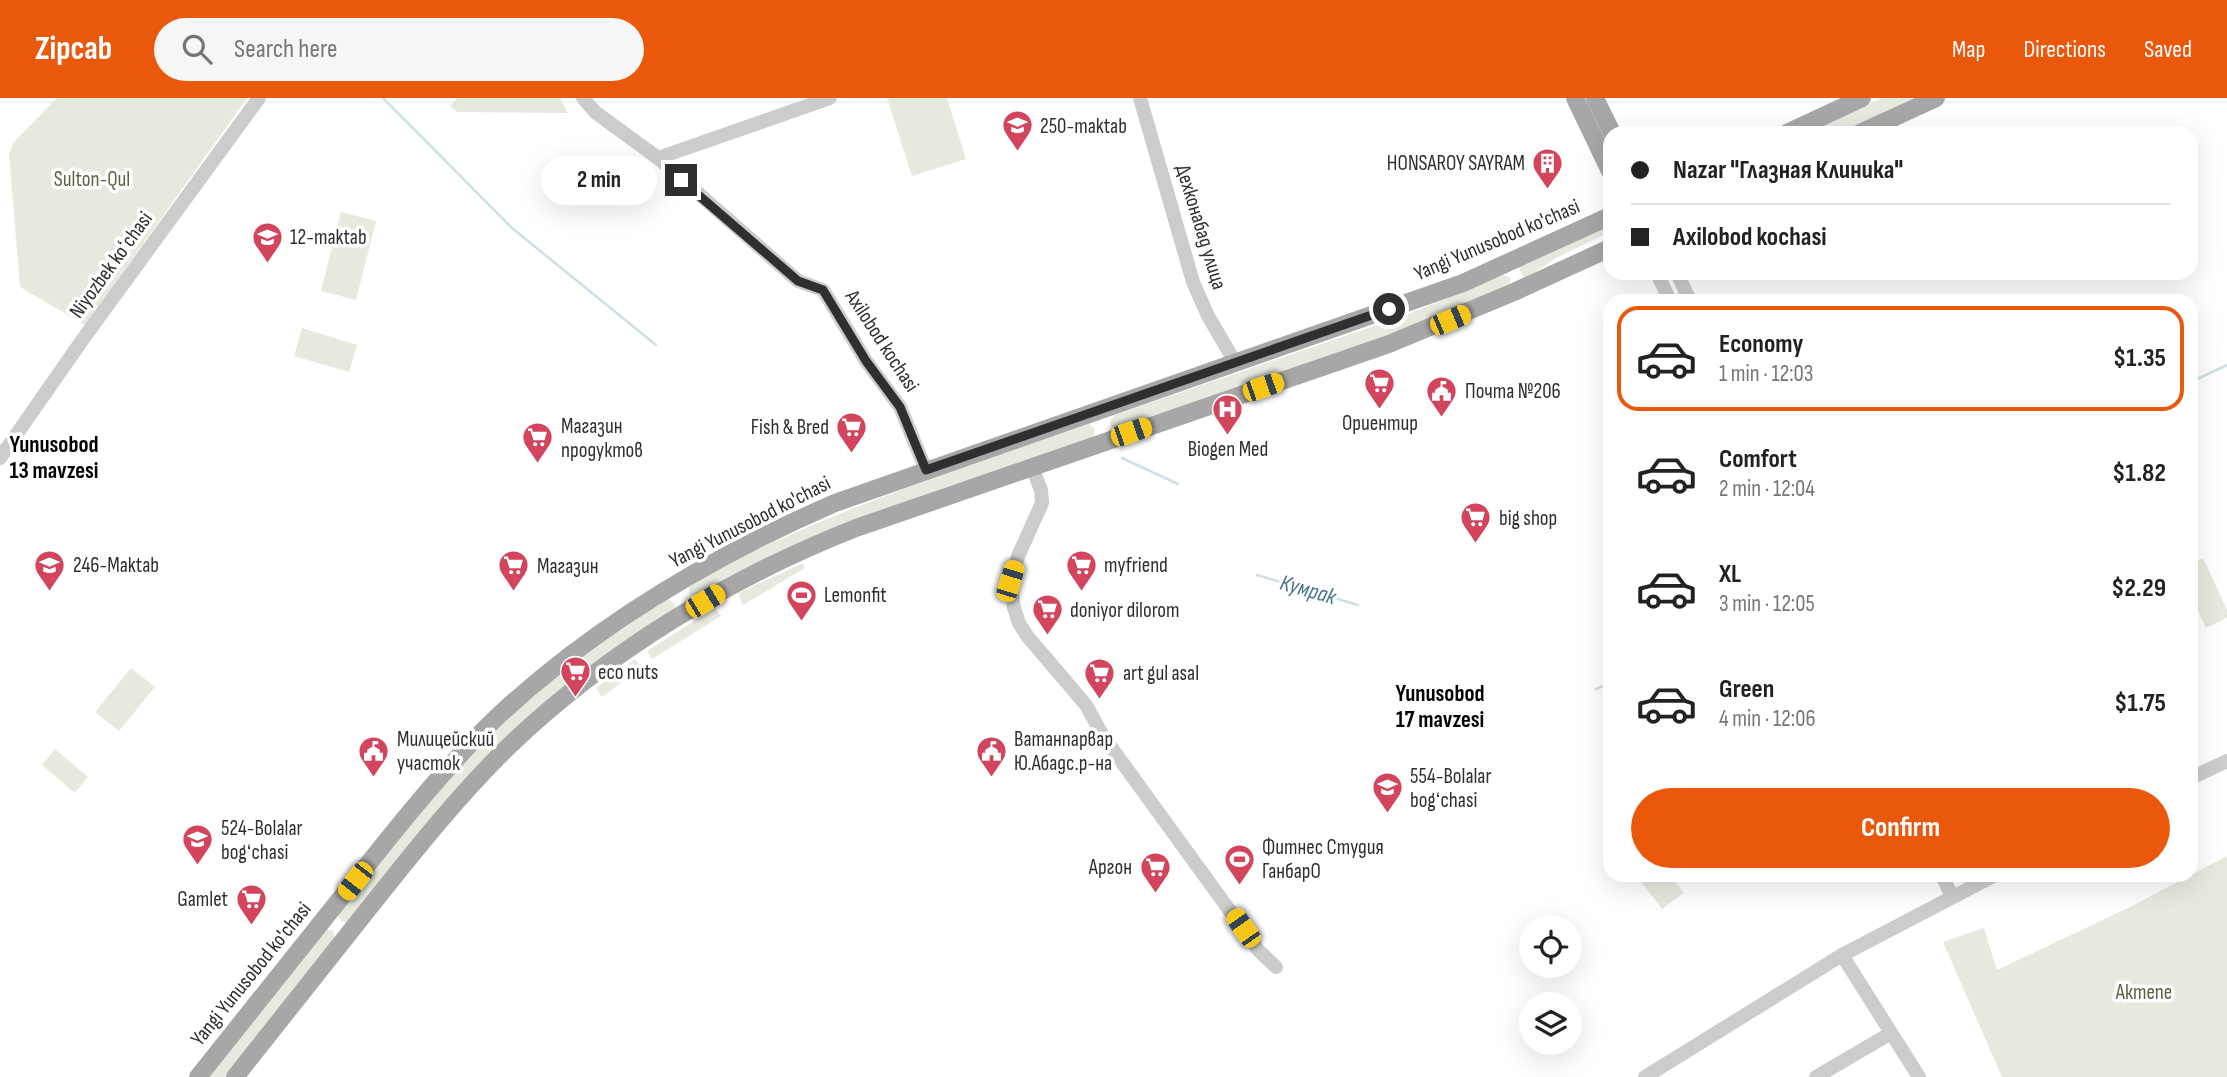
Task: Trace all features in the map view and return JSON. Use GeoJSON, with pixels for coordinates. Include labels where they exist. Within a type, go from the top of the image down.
{"type":"FeatureCollection","features":[{"type":"Feature","properties":{"kind":"main road"},"geometry":{"type":"LineString","coordinates":[[1575,98],[1603,156]]}},
{"type":"Feature","properties":{"kind":"main road"},"geometry":{"type":"LineString","coordinates":[[1595,98],[1609,126]]}},
{"type":"Feature","properties":{"kind":"main road"},"geometry":{"type":"LineString","coordinates":[[1875,126],[1936,98]]}},
{"type":"Feature","properties":{"kind":"main road"},"geometry":{"type":"LineString","coordinates":[[1802,126],[1860,99]]}},
{"type":"Feature","properties":{"kind":"main road","name":"Yangi Yunusobod ko'chasi"},"geometry":{"type":"LineString","coordinates":[[198,1077],[422,797],[497,718],[577,652],[673,586],[725,556],[835,503],[1463,283],[1603,219]]}},
{"type":"Feature","properties":{"kind":"main road"},"geometry":{"type":"LineString","coordinates":[[235,1077],[449,810],[507,748],[579,685],[690,610],[766,567],[822,541],[881,518],[1389,344],[1603,251]]}},
{"type":"Feature","properties":{"kind":"main road"},"geometry":{"type":"LineString","coordinates":[[1504,265],[1517,272],[1518,283],[1514,292]]}},
{"type":"Feature","properties":{"kind":"main road"},"geometry":{"type":"LineString","coordinates":[[1098,410],[1108,440]]}},
{"type":"Feature","properties":{"kind":"main road"},"geometry":{"type":"LineString","coordinates":[[673,586],[690,610]]}},
{"type":"Feature","properties":{"kind":"main road"},"geometry":{"type":"LineString","coordinates":[[332,909],[332,920],[342,929],[356,925]]}},
{"type":"Feature","properties":{"kind":"street","name":"Niyozbek koʻchasi"},"geometry":{"type":"LineString","coordinates":[[0,458],[83,339],[259,98]]}},
{"type":"Feature","properties":{"kind":"street","name":"Axilobod kochasi"},"geometry":{"type":"LineString","coordinates":[[583,98],[595,112],[658,159],[798,281],[823,290],[866,361],[900,407],[926,470]]}},
{"type":"Feature","properties":{"kind":"street"},"geometry":{"type":"LineString","coordinates":[[658,159],[830,98]]}},
{"type":"Feature","properties":{"kind":"street","name":"Дехконабад улица"},"geometry":{"type":"LineString","coordinates":[[1140,98],[1193,282],[1208,316],[1236,362]]}},
{"type":"Feature","properties":{"kind":"street"},"geometry":{"type":"LineString","coordinates":[[1032,467],[1041,490],[1042,503],[1010,581],[1019,623],[1086,705],[1103,736],[1259,951],[1276,967]]}},
{"type":"Feature","properties":{"kind":"street"},"geometry":{"type":"LineString","coordinates":[[2198,775],[2227,761]]}},
{"type":"Feature","properties":{"kind":"street"},"geometry":{"type":"LineString","coordinates":[[1945,882],[1952,897]]}},
{"type":"Feature","properties":{"kind":"street"},"geometry":{"type":"LineString","coordinates":[[1645,1077],[1842,955],[1952,897],[1966,882]]}},
{"type":"Feature","properties":{"kind":"street"},"geometry":{"type":"LineString","coordinates":[[1842,955],[1919,1077]]}},
{"type":"Feature","properties":{"kind":"street"},"geometry":{"type":"LineString","coordinates":[[1816,1077],[1891,1033]]}},
{"type":"Feature","properties":{"kind":"green space","name":"Sulton-Qul"},"geometry":{"type":"Polygon","coordinates":[[[57,98],[247,98],[85,325],[20,287],[9,154],[14,142],[57,98]]]}},
{"type":"Feature","properties":{"kind":"green space"},"geometry":{"type":"Polygon","coordinates":[[[457,98],[560,98],[568,113],[457,112],[450,106],[457,98]]]}},
{"type":"Feature","properties":{"kind":"green space"},"geometry":{"type":"Polygon","coordinates":[[[887,98],[947,98],[966,159],[912,176],[887,98]]]}},
{"type":"Feature","properties":{"kind":"green space"},"geometry":{"type":"Polygon","coordinates":[[[1882,98],[1913,98],[1854,126],[1822,126],[1882,98]]]}},
{"type":"Feature","properties":{"kind":"green space"},"geometry":{"type":"Polygon","coordinates":[[[341,212],[376,221],[356,300],[321,291],[341,212]]]}},
{"type":"Feature","properties":{"kind":"green space"},"geometry":{"type":"Polygon","coordinates":[[[1603,227],[1603,235],[1556,258],[1524,279],[1519,267],[1603,227]]]}},
{"type":"Feature","properties":{"kind":"green space"},"geometry":{"type":"Polygon","coordinates":[[[1503,275],[1511,278],[1509,287],[1411,327],[1119,428],[1110,424],[1115,415],[1406,315],[1503,275]]]}},
{"type":"Feature","properties":{"kind":"green space"},"geometry":{"type":"Polygon","coordinates":[[[302,328],[357,345],[349,372],[294,356],[302,328]]]}},
{"type":"Feature","properties":{"kind":"green space"},"geometry":{"type":"Polygon","coordinates":[[[1089,424],[1095,429],[1093,437],[891,507],[792,548],[696,597],[689,594],[689,586],[785,537],[936,477],[1089,424]]]}},
{"type":"Feature","properties":{"kind":"green space"},"geometry":{"type":"Polygon","coordinates":[[[2203,558],[2227,610],[2227,618],[2206,628],[2198,611],[2198,560],[2203,558]]]}},
{"type":"Feature","properties":{"kind":"green space"},"geometry":{"type":"Polygon","coordinates":[[[803,563],[805,568],[743,605],[738,593],[803,563]]]}},
{"type":"Feature","properties":{"kind":"green space"},"geometry":{"type":"Polygon","coordinates":[[[668,599],[675,604],[674,610],[603,659],[348,923],[341,921],[338,914],[405,832],[451,778],[500,727],[577,661],[668,599]]]}},
{"type":"Feature","properties":{"kind":"green space"},"geometry":{"type":"Polygon","coordinates":[[[715,608],[721,616],[652,659],[647,651],[715,608]]]}},
{"type":"Feature","properties":{"kind":"green space"},"geometry":{"type":"Polygon","coordinates":[[[635,659],[642,667],[602,697],[596,688],[635,659]]]}},
{"type":"Feature","properties":{"kind":"green space"},"geometry":{"type":"Polygon","coordinates":[[[131,668],[155,687],[119,731],[95,712],[131,668]]]}},
{"type":"Feature","properties":{"kind":"green space"},"geometry":{"type":"Polygon","coordinates":[[[55,749],[88,777],[75,793],[42,765],[55,749]]]}},
{"type":"Feature","properties":{"kind":"green space","name":"Актепе"},"geometry":{"type":"Polygon","coordinates":[[[2227,856],[2227,1077],[2002,1077],[1943,942],[1984,928],[1997,970],[2178,882],[2198,882],[2198,871],[2227,856]]]}},
{"type":"Feature","properties":{"kind":"green space"},"geometry":{"type":"Polygon","coordinates":[[[1641,882],[1675,882],[1684,893],[1662,909],[1641,882]]]}},
{"type":"Feature","properties":{"kind":"green space"},"geometry":{"type":"Polygon","coordinates":[[[326,929],[333,931],[335,937],[225,1077],[208,1077],[326,929]]]}},
{"type":"Feature","properties":{"kind":"waterway"},"geometry":{"type":"LineString","coordinates":[[383,98],[512,228],[656,345]]}},
{"type":"Feature","properties":{"kind":"waterway","name":"Кумрак"},"geometry":{"type":"LineString","coordinates":[[2198,379],[2227,365]]}},
{"type":"Feature","properties":{"kind":"waterway","name":"Кумрак"},"geometry":{"type":"LineString","coordinates":[[1122,458],[1178,484]]}},
{"type":"Feature","properties":{"kind":"waterway","name":"Кумрак"},"geometry":{"type":"LineString","coordinates":[[1257,575],[1358,605]]}},
{"type":"Feature","properties":{"kind":"waterway","name":"Кумрак"},"geometry":{"type":"LineString","coordinates":[[1596,689],[1603,686]]}},
{"type":"Feature","properties":{"kind":"place","name":"250-maktab"},"geometry":{"type":"Point","coordinates":[1017,153]}},
{"type":"Feature","properties":{"kind":"place","name":"HONSAROY SAYRAM"},"geometry":{"type":"Point","coordinates":[1548,190]}},
{"type":"Feature","properties":{"kind":"place","name":"12-maktab"},"geometry":{"type":"Point","coordinates":[267,264]}},
{"type":"Feature","properties":{"kind":"place","name":"Ориентир"},"geometry":{"type":"Point","coordinates":[1380,410]}},
{"type":"Feature","properties":{"kind":"place","name":"Почта №206"},"geometry":{"type":"Point","coordinates":[1442,418]}},
{"type":"Feature","properties":{"kind":"place","name":"Biogen Med"},"geometry":{"type":"Point","coordinates":[1228,436]}},
{"type":"Feature","properties":{"kind":"place","name":"Fish & Bred"},"geometry":{"type":"Point","coordinates":[852,454]}},
{"type":"Feature","properties":{"kind":"place","name":"Магазин продуктов"},"geometry":{"type":"Point","coordinates":[538,465]}},
{"type":"Feature","properties":{"kind":"place","name":"big shop"},"geometry":{"type":"Point","coordinates":[1476,545]}},
{"type":"Feature","properties":{"kind":"place","name":"246-Maktab"},"geometry":{"type":"Point","coordinates":[50,592]}},
{"type":"Feature","properties":{"kind":"place","name":"myfriend"},"geometry":{"type":"Point","coordinates":[1081,592]}},
{"type":"Feature","properties":{"kind":"place","name":"Магазин"},"geometry":{"type":"Point","coordinates":[514,593]}},
{"type":"Feature","properties":{"kind":"place","name":"Lemonfit"},"geometry":{"type":"Point","coordinates":[801,622]}},
{"type":"Feature","properties":{"kind":"place","name":"doniyor dilorom"},"geometry":{"type":"Point","coordinates":[1047,637]}},
{"type":"Feature","properties":{"kind":"place","name":"eco nuts"},"geometry":{"type":"Point","coordinates":[575,699]}},
{"type":"Feature","properties":{"kind":"place","name":"art gul asal"},"geometry":{"type":"Point","coordinates":[1100,700]}},
{"type":"Feature","properties":{"kind":"place","name":"Милицейский участок"},"geometry":{"type":"Point","coordinates":[374,778]}},
{"type":"Feature","properties":{"kind":"place","name":"Ватанпарвар Ю.Абадс.р-на"},"geometry":{"type":"Point","coordinates":[991,778]}},
{"type":"Feature","properties":{"kind":"place","name":"554-Bolalar bogʻchasi"},"geometry":{"type":"Point","coordinates":[1387,815]}},
{"type":"Feature","properties":{"kind":"place","name":"524-Bolalar bogʻchasi"},"geometry":{"type":"Point","coordinates":[198,867]}},
{"type":"Feature","properties":{"kind":"place","name":"Фитнес Студия ГанбарО"},"geometry":{"type":"Point","coordinates":[1239,886]}},
{"type":"Feature","properties":{"kind":"place","name":"Аргон"},"geometry":{"type":"Point","coordinates":[1155,894]}},
{"type":"Feature","properties":{"kind":"place","name":"Gamlet"},"geometry":{"type":"Point","coordinates":[251,926]}},
{"type":"Feature","properties":{"kind":"district","name":"Yunusobod 13 mavzesi"},"geometry":{"type":"Point","coordinates":[54,458]}},
{"type":"Feature","properties":{"kind":"district","name":"Yunusobod 17 mavzesi"},"geometry":{"type":"Point","coordinates":[1440,707]}},
{"type":"Feature","properties":{"kind":"route"},"geometry":{"type":"LineString","coordinates":[[681,180],[798,281],[823,290],[866,361],[900,407],[926,470],[1389,309]]}}]}
